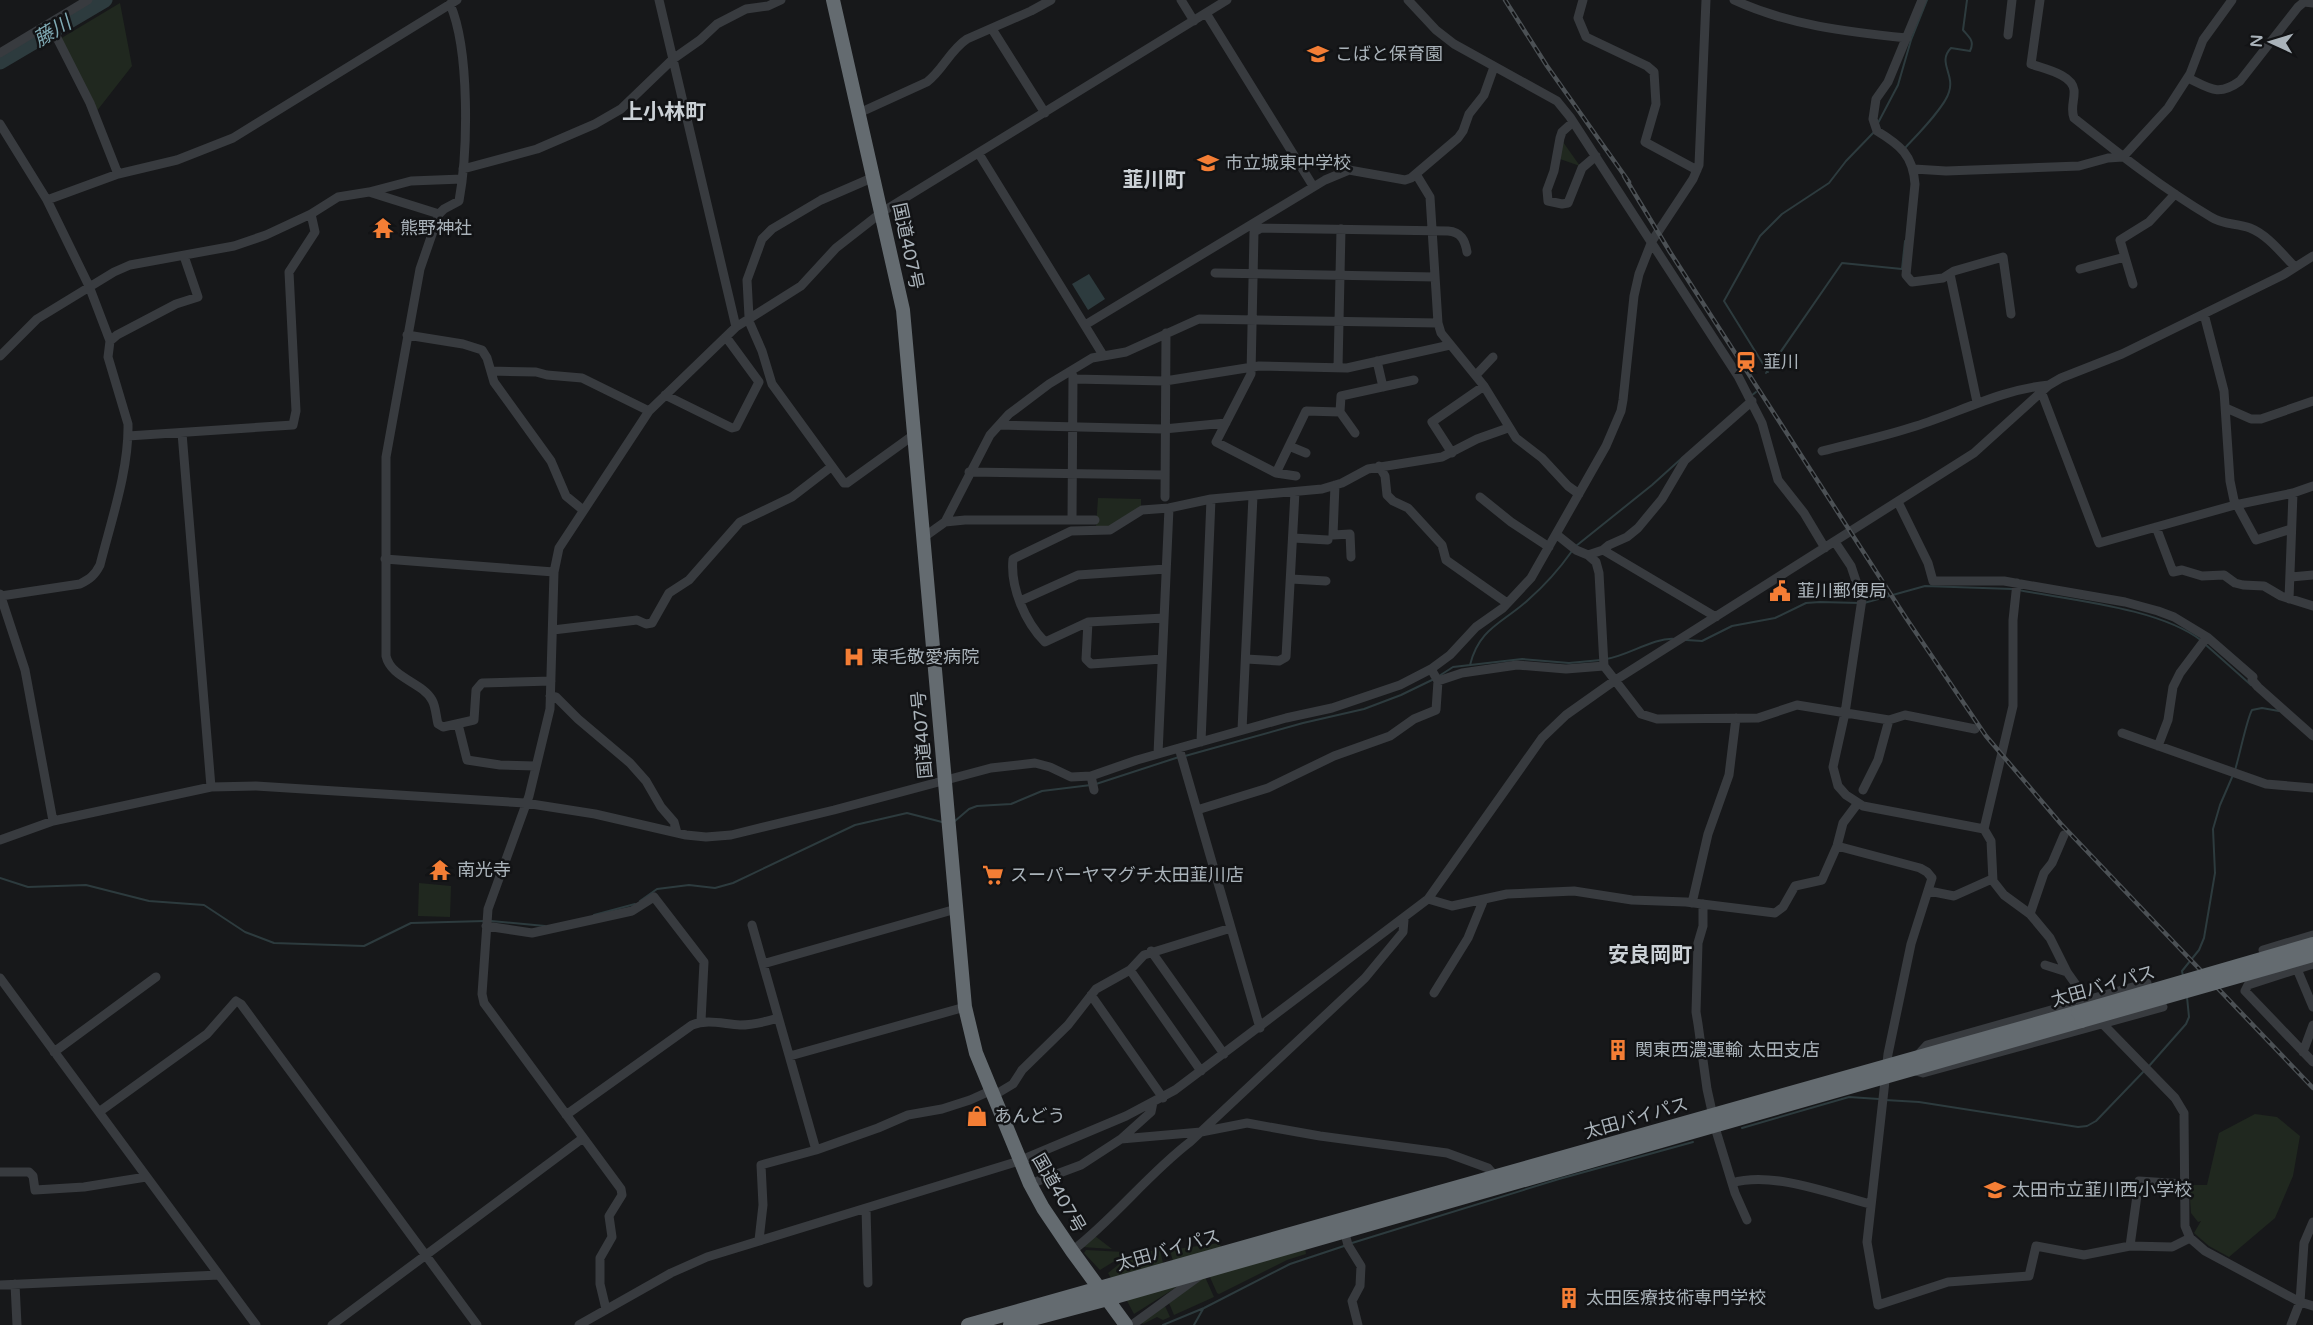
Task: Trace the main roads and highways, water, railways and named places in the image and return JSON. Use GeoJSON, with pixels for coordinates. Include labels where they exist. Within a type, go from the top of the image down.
{"type":"FeatureCollection","features":[{"type":"Feature","properties":{"kind":"highway","name":"国道407号"},"geometry":{"type":"LineString","coordinates":[[833,0],[903,309],[965,1007],[976,1053],[1030,1184],[1072,1251],[1126,1325]]}},
{"type":"Feature","properties":{"kind":"highway","name":"太田バイパス"},"geometry":{"type":"LineString","coordinates":[[968,1325],[1209,1269],[1886,1070],[1917,1056],[2084,1006],[2313,944]]}},
{"type":"Feature","properties":{"kind":"highway","name":"太田バイパス"},"geometry":{"type":"LineString","coordinates":[[1886,1070],[1910,1070],[2084,1006],[2313,956]]}},
{"type":"Feature","properties":{"kind":"highway","name":"太田バイパス"},"geometry":{"type":"LineString","coordinates":[[1010,1325],[1103,1293],[1496,1176],[1714,1120]]}},
{"type":"Feature","properties":{"kind":"waterway","name":"藤川"},"geometry":{"type":"LineString","coordinates":[[0,62],[105,0]]}},
{"type":"Feature","properties":{"kind":"waterway"},"geometry":{"type":"LineString","coordinates":[[1878,123],[1898,85],[1911,40],[1927,0]]}},
{"type":"Feature","properties":{"kind":"waterway"},"geometry":{"type":"LineString","coordinates":[[1905,148],[1930,121],[1949,92],[1947,53],[1951,48],[1970,51],[1972,42],[1963,30],[1967,0]]}},
{"type":"Feature","properties":{"kind":"waterway"},"geometry":{"type":"LineString","coordinates":[[1768,372],[1724,301],[1760,236],[1782,214],[1829,183],[1846,161],[1875,131]]}},
{"type":"Feature","properties":{"kind":"waterway"},"geometry":{"type":"LineString","coordinates":[[1766,373],[1842,263],[1902,269],[1905,241]]}},
{"type":"Feature","properties":{"kind":"waterway"},"geometry":{"type":"LineString","coordinates":[[1751,396],[1756,392]]}},
{"type":"Feature","properties":{"kind":"waterway"},"geometry":{"type":"LineString","coordinates":[[1576,546],[1682,458]]}},
{"type":"Feature","properties":{"kind":"waterway"},"geometry":{"type":"LineString","coordinates":[[1470,665],[1479,642],[1486,634],[1534,595],[1552,577],[1572,551]]}},
{"type":"Feature","properties":{"kind":"waterway"},"geometry":{"type":"LineString","coordinates":[[1864,603],[1925,586],[2012,589]]}},
{"type":"Feature","properties":{"kind":"waterway"},"geometry":{"type":"LineString","coordinates":[[2018,590],[2139,613],[2184,630],[2202,641]]}},
{"type":"Feature","properties":{"kind":"waterway"},"geometry":{"type":"LineString","coordinates":[[1686,640],[1702,641],[1732,626],[1775,618],[1806,603],[1859,603]]}},
{"type":"Feature","properties":{"kind":"waterway"},"geometry":{"type":"LineString","coordinates":[[1606,659],[1658,641],[1675,639]]}},
{"type":"Feature","properties":{"kind":"waterway"},"geometry":{"type":"LineString","coordinates":[[2206,645],[2251,685]]}},
{"type":"Feature","properties":{"kind":"waterway"},"geometry":{"type":"LineString","coordinates":[[1439,676],[1453,667],[1522,659],[1569,663],[1601,660]]}},
{"type":"Feature","properties":{"kind":"waterway"},"geometry":{"type":"LineString","coordinates":[[1185,756],[1303,723],[1364,709],[1434,679]]}},
{"type":"Feature","properties":{"kind":"waterway"},"geometry":{"type":"LineString","coordinates":[[2235,770],[2252,710],[2262,708],[2279,711]]}},
{"type":"Feature","properties":{"kind":"waterway"},"geometry":{"type":"LineString","coordinates":[[1096,784],[1179,757]]}},
{"type":"Feature","properties":{"kind":"waterway"},"geometry":{"type":"LineString","coordinates":[[2183,976],[2182,971],[2199,950],[2204,938],[2215,873],[2213,829],[2233,775]]}},
{"type":"Feature","properties":{"kind":"waterway"},"geometry":{"type":"LineString","coordinates":[[955,821],[969,809],[977,806],[1011,804],[1042,791],[1091,785]]}},
{"type":"Feature","properties":{"kind":"waterway"},"geometry":{"type":"LineString","coordinates":[[640,901],[657,889],[689,885],[715,888],[733,883],[855,825],[907,813],[942,822]]}},
{"type":"Feature","properties":{"kind":"waterway"},"geometry":{"type":"LineString","coordinates":[[0,878],[28,887],[86,885],[149,901],[204,905],[245,932],[274,943],[364,946],[411,923],[485,921]]}},
{"type":"Feature","properties":{"kind":"waterway"},"geometry":{"type":"LineString","coordinates":[[594,915],[635,904]]}},
{"type":"Feature","properties":{"kind":"waterway"},"geometry":{"type":"LineString","coordinates":[[491,921],[545,926]]}},
{"type":"Feature","properties":{"kind":"waterway"},"geometry":{"type":"LineString","coordinates":[[2149,1066],[2186,1024],[2189,1017],[2187,997]]}},
{"type":"Feature","properties":{"kind":"waterway"},"geometry":{"type":"LineString","coordinates":[[1885,1100],[1919,1102],[2078,1127],[2087,1126],[2096,1121],[2145,1070]]}},
{"type":"Feature","properties":{"kind":"waterway"},"geometry":{"type":"LineString","coordinates":[[1742,1128],[1849,1097],[1879,1099]]}},
{"type":"Feature","properties":{"kind":"waterway"},"geometry":{"type":"LineString","coordinates":[[1352,1243],[1559,1179],[1693,1142]]}},
{"type":"Feature","properties":{"kind":"waterway"},"geometry":{"type":"LineString","coordinates":[[1163,1325],[1204,1308],[1290,1264],[1344,1246]]}},
{"type":"Feature","properties":{"kind":"waterway"},"geometry":{"type":"LineString","coordinates":[[1194,1325],[1203,1309]]}},
{"type":"Feature","properties":{"kind":"railway"},"geometry":{"type":"LineString","coordinates":[[1505,0],[1547,66],[1629,182]]}},
{"type":"Feature","properties":{"kind":"railway"},"geometry":{"type":"LineString","coordinates":[[1624,176],[1670,252],[1906,618],[1986,736],[2061,824],[2313,1088]]}},
{"type":"Feature","properties":{"kind":"place","name":"こばと保育園"},"geometry":{"type":"Point","coordinates":[1318,54]}},
{"type":"Feature","properties":{"kind":"place","name":"市立城東中学校"},"geometry":{"type":"Point","coordinates":[1208,163]}},
{"type":"Feature","properties":{"kind":"place","name":"熊野神社"},"geometry":{"type":"Point","coordinates":[383,228]}},
{"type":"Feature","properties":{"kind":"place","name":"韮川"},"geometry":{"type":"Point","coordinates":[1746,362]}},
{"type":"Feature","properties":{"kind":"place","name":"韮川郵便局"},"geometry":{"type":"Point","coordinates":[1780,591]}},
{"type":"Feature","properties":{"kind":"place","name":"東毛敬愛病院"},"geometry":{"type":"Point","coordinates":[854,657]}},
{"type":"Feature","properties":{"kind":"place","name":"南光寺"},"geometry":{"type":"Point","coordinates":[440,870]}},
{"type":"Feature","properties":{"kind":"place","name":"スーパーヤマグチ太田韮川店"},"geometry":{"type":"Point","coordinates":[993,875]}},
{"type":"Feature","properties":{"kind":"place","name":"関東西濃運輸 太田支店"},"geometry":{"type":"Point","coordinates":[1618,1050]}},
{"type":"Feature","properties":{"kind":"place","name":"あんどう"},"geometry":{"type":"Point","coordinates":[977,1116]}},
{"type":"Feature","properties":{"kind":"place","name":"太田市立韮川西小学校"},"geometry":{"type":"Point","coordinates":[1995,1190]}},
{"type":"Feature","properties":{"kind":"place","name":"太田医療技術専門学校"},"geometry":{"type":"Point","coordinates":[1569,1298]}},
{"type":"Feature","properties":{"kind":"district","name":"上小林町"},"geometry":{"type":"Point","coordinates":[664,112]}},
{"type":"Feature","properties":{"kind":"district","name":"韮川町"},"geometry":{"type":"Point","coordinates":[1154,180]}},
{"type":"Feature","properties":{"kind":"district","name":"安良岡町"},"geometry":{"type":"Point","coordinates":[1650,955]}}]}
